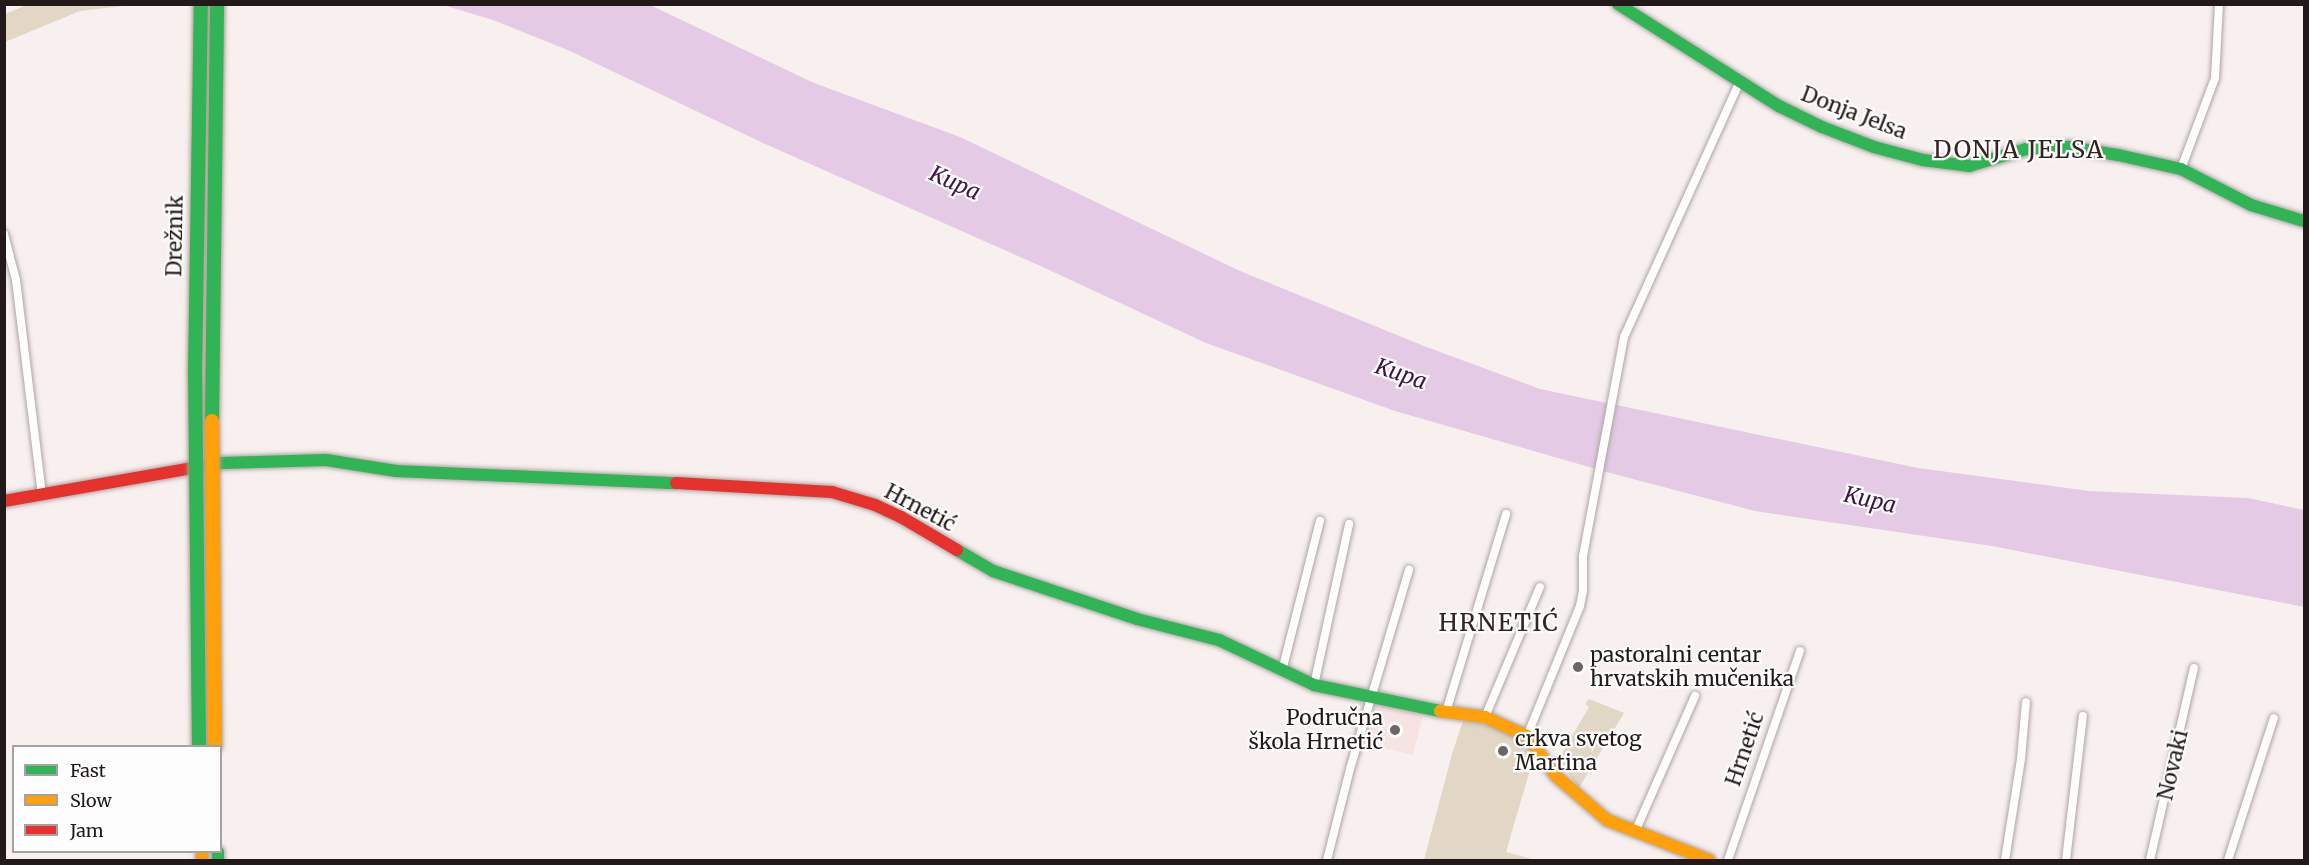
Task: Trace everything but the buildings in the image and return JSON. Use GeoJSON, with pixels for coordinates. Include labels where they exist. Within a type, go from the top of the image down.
{"type":"FeatureCollection","features":[{"type":"Feature","properties":{"kind":"main road","name":"Drežnik"},"geometry":{"type":"LineString","coordinates":[[199,745],[195,384],[201,4]]}},
{"type":"Feature","properties":{"kind":"main road","name":"Drežnik"},"geometry":{"type":"LineString","coordinates":[[215,745],[211,358],[217,4]]}},
{"type":"Feature","properties":{"kind":"main road","name":"Donja Jelsa"},"geometry":{"type":"LineString","coordinates":[[1618,4],[1694,51],[1739,83],[1822,127],[1875,147],[1923,160],[1969,166],[2026,149],[2069,147],[2181,170],[2251,205],[2304,221]]}},
{"type":"Feature","properties":{"kind":"main road","name":"Hrnetić"},"geometry":{"type":"LineString","coordinates":[[42,494],[237,461],[326,460],[396,471],[785,487],[832,492],[875,505],[901,517],[993,571],[1137,619],[1219,640],[1314,685],[1446,712],[1485,717],[1527,736],[1556,776],[1607,820],[1709,861]]}},
{"type":"Feature","properties":{"kind":"main road"},"geometry":{"type":"LineString","coordinates":[[4,501],[42,494]]}},
{"type":"Feature","properties":{"kind":"street"},"geometry":{"type":"LineString","coordinates":[[2181,170],[2215,78],[2219,4]]}},
{"type":"Feature","properties":{"kind":"street"},"geometry":{"type":"LineString","coordinates":[[1527,736],[1580,606],[1589,522],[1624,337],[1739,83]]}},
{"type":"Feature","properties":{"kind":"street"},"geometry":{"type":"LineString","coordinates":[[4,234],[16,280],[42,494]]}},
{"type":"Feature","properties":{"kind":"street"},"geometry":{"type":"LineString","coordinates":[[1446,712],[1506,514]]}},
{"type":"Feature","properties":{"kind":"street"},"geometry":{"type":"LineString","coordinates":[[1282,671],[1320,521]]}},
{"type":"Feature","properties":{"kind":"street"},"geometry":{"type":"LineString","coordinates":[[1314,685],[1349,524]]}},
{"type":"Feature","properties":{"kind":"street"},"geometry":{"type":"LineString","coordinates":[[1327,861],[1350,769],[1409,570]]}},
{"type":"Feature","properties":{"kind":"street"},"geometry":{"type":"LineString","coordinates":[[1485,717],[1540,587]]}},
{"type":"Feature","properties":{"kind":"street","name":"Hrnetić"},"geometry":{"type":"LineString","coordinates":[[1728,861],[1800,651]]}},
{"type":"Feature","properties":{"kind":"street","name":"Novaki"},"geometry":{"type":"LineString","coordinates":[[2150,861],[2194,668]]}},
{"type":"Feature","properties":{"kind":"street"},"geometry":{"type":"LineString","coordinates":[[1635,832],[1695,696]]}},
{"type":"Feature","properties":{"kind":"street"},"geometry":{"type":"LineString","coordinates":[[2005,861],[2021,759],[2026,702]]}},
{"type":"Feature","properties":{"kind":"street"},"geometry":{"type":"LineString","coordinates":[[2066,861],[2083,716]]}},
{"type":"Feature","properties":{"kind":"street"},"geometry":{"type":"LineString","coordinates":[[2228,861],[2274,718]]}},
{"type":"Feature","properties":{"kind":"shaded area"},"geometry":{"type":"Polygon","coordinates":[[[27,5],[131,5],[80,11],[5,42],[5,14],[27,5]]]}},
{"type":"Feature","properties":{"kind":"shaded area"},"geometry":{"type":"Polygon","coordinates":[[[1589,699],[1624,713],[1579,788],[1558,760],[1589,707],[1585,704],[1589,699]]]}},
{"type":"Feature","properties":{"kind":"shaded area","name":"Područna škola Hrnetić"},"geometry":{"type":"Polygon","coordinates":[[[1376,705],[1423,716],[1413,755],[1367,744],[1376,705]]]}},
{"type":"Feature","properties":{"kind":"shaded area"},"geometry":{"type":"Polygon","coordinates":[[[1463,721],[1498,726],[1522,738],[1527,745],[1532,763],[1506,852],[1535,860],[1424,860],[1463,721]]]}},
{"type":"Feature","properties":{"kind":"water","name":"Kupa"},"geometry":{"type":"Polygon","coordinates":[[[443,5],[650,5],[814,83],[960,137],[1240,271],[1424,346],[1540,389],[1918,468],[2089,491],[2248,498],[2304,510],[2304,607],[1992,546],[1755,511],[1610,473],[1395,411],[1206,343],[1045,268],[763,143],[570,51],[493,20],[443,5]]]}},
{"type":"Feature","properties":{"kind":"traffic: fast"},"geometry":{"type":"LineString","coordinates":[[199,745],[195,374],[201,4]]}},
{"type":"Feature","properties":{"kind":"traffic: fast"},"geometry":{"type":"LineString","coordinates":[[212,421],[217,4]]}},
{"type":"Feature","properties":{"kind":"traffic: fast"},"geometry":{"type":"LineString","coordinates":[[1618,4],[1779,106],[1822,127],[1874,147],[1923,160],[1969,166],[2026,149],[2069,147],[2118,155],[2181,169],[2251,205],[2304,221]]}},
{"type":"Feature","properties":{"kind":"traffic: fast"},"geometry":{"type":"LineString","coordinates":[[199,467],[222,463],[326,460],[396,471],[676,483]]}},
{"type":"Feature","properties":{"kind":"traffic: fast"},"geometry":{"type":"LineString","coordinates":[[957,550],[993,571],[1137,619],[1219,640],[1314,685],[1440,711]]}},
{"type":"Feature","properties":{"kind":"traffic: fast"},"geometry":{"type":"LineString","coordinates":[[218,853],[218,860]]}},
{"type":"Feature","properties":{"kind":"traffic: slow"},"geometry":{"type":"LineString","coordinates":[[212,421],[215,745]]}},
{"type":"Feature","properties":{"kind":"traffic: slow"},"geometry":{"type":"LineString","coordinates":[[1440,711],[1485,717],[1527,736],[1556,776],[1607,820],[1709,860]]}},
{"type":"Feature","properties":{"kind":"traffic: slow"},"geometry":{"type":"LineString","coordinates":[[202,853],[202,860]]}},
{"type":"Feature","properties":{"kind":"traffic: jam"},"geometry":{"type":"LineString","coordinates":[[4,501],[199,467]]}},
{"type":"Feature","properties":{"kind":"traffic: jam"},"geometry":{"type":"LineString","coordinates":[[676,483],[832,492],[875,505],[901,517],[957,550]]}},
{"type":"Feature","properties":{"kind":"place","name":"pastoralni centar hrvatskih mučenika"},"geometry":{"type":"Point","coordinates":[1578,667]}},
{"type":"Feature","properties":{"kind":"place","name":"Područna škola Hrnetić"},"geometry":{"type":"Point","coordinates":[1395,730]}},
{"type":"Feature","properties":{"kind":"place","name":"crkva svetog Martina"},"geometry":{"type":"Point","coordinates":[1503,751]}},
{"type":"Feature","properties":{"kind":"district","name":"DONJA JELSA"},"geometry":{"type":"Point","coordinates":[2019,150]}},
{"type":"Feature","properties":{"kind":"district","name":"HRNETIĆ"},"geometry":{"type":"Point","coordinates":[1499,623]}}]}
